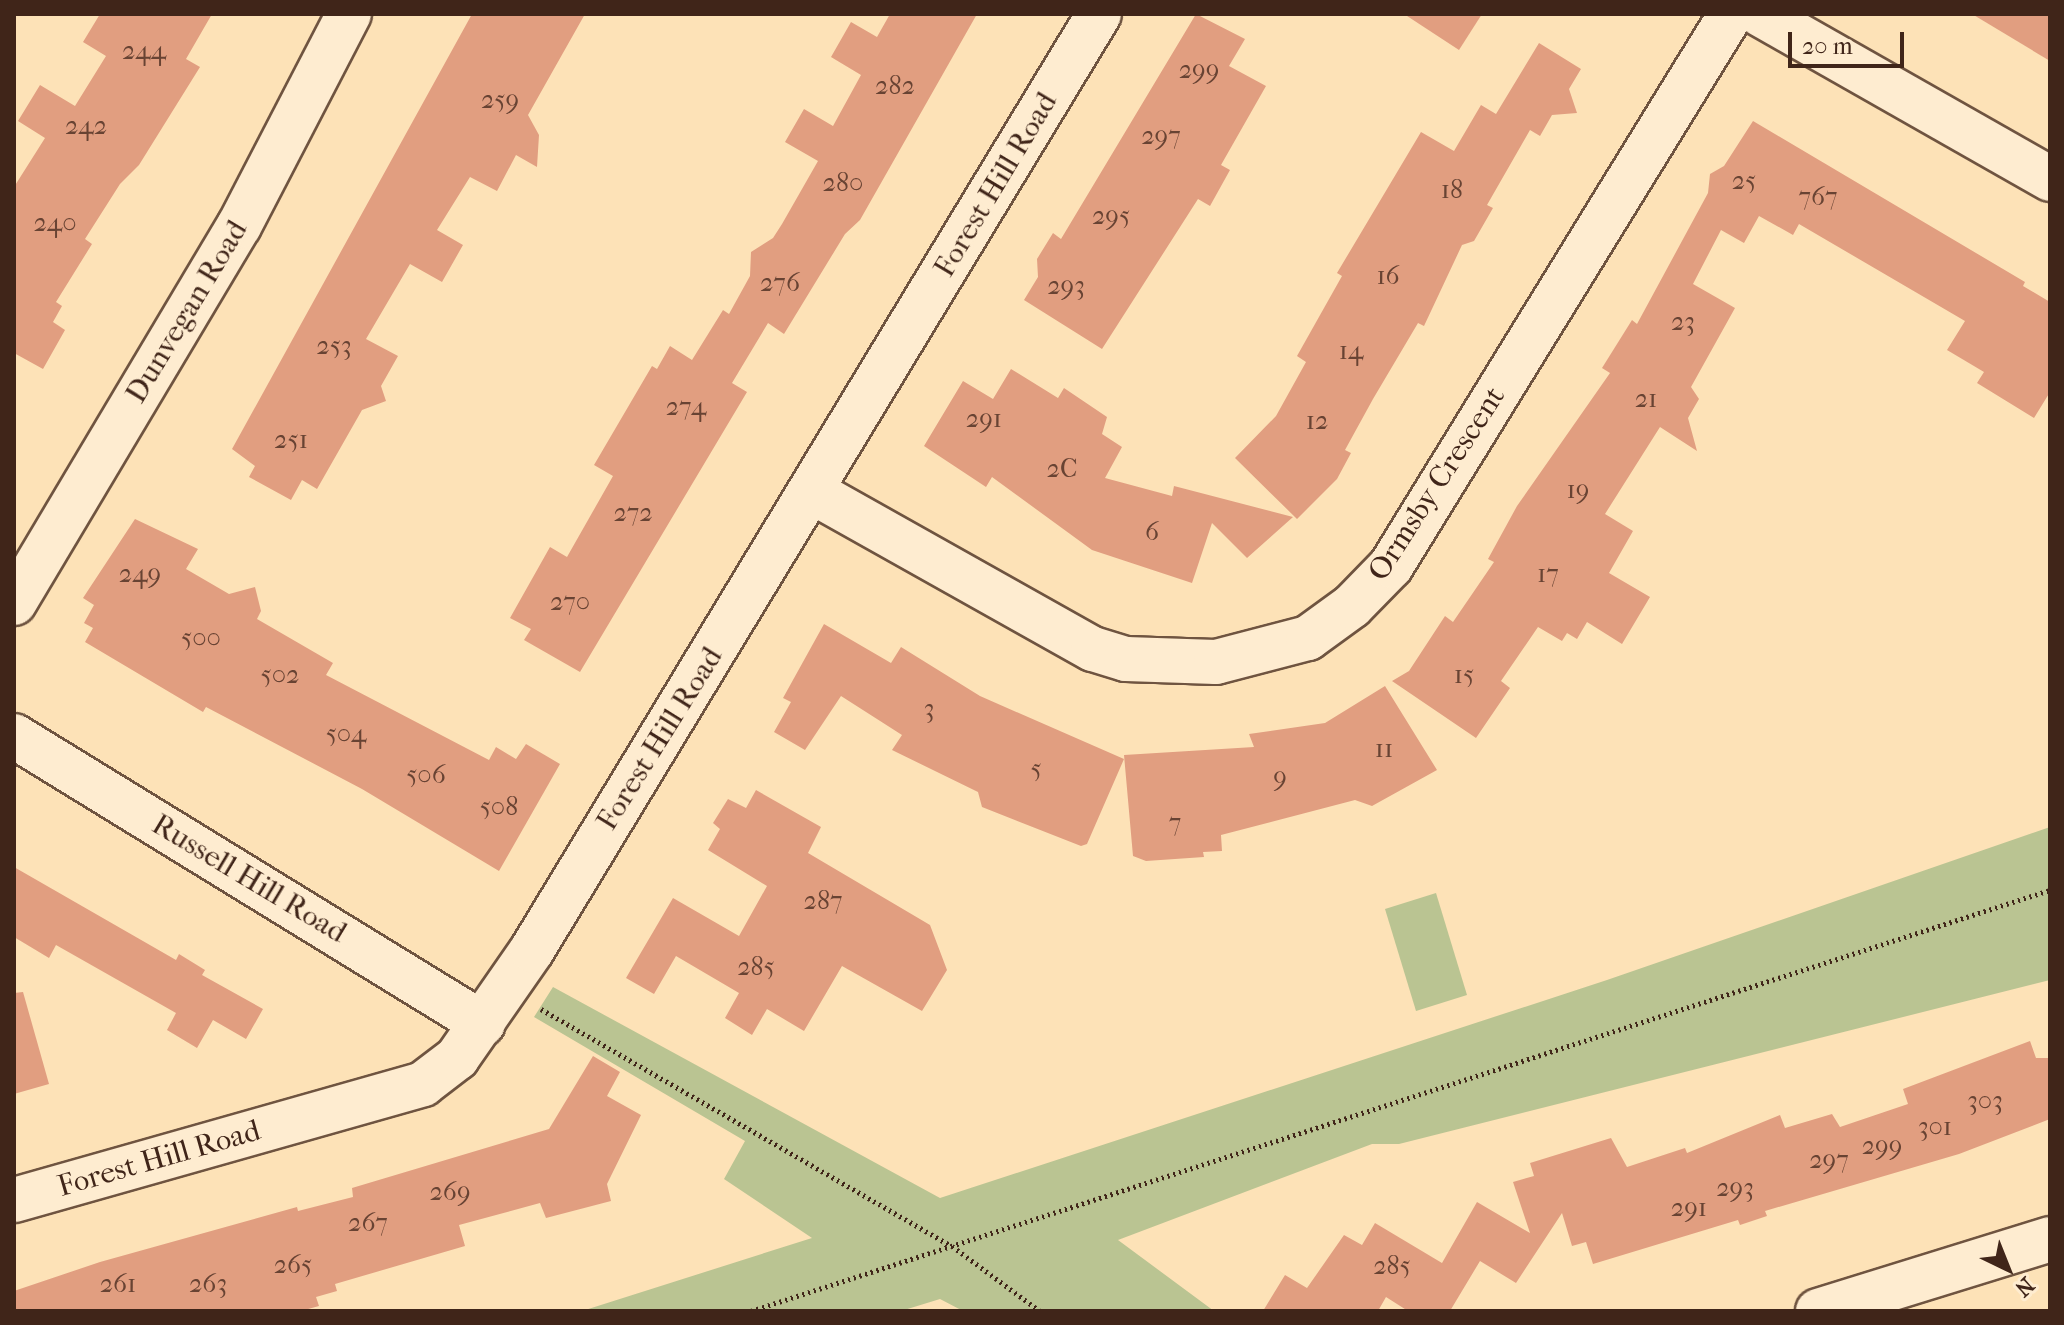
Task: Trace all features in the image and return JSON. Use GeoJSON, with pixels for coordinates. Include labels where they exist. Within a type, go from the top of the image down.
{"type":"FeatureCollection","features":[{"type":"Feature","properties":{"kind":"street","name":"Dunvegan Road"},"geometry":{"type":"LineString","coordinates":[[14,603],[239,226],[349,14]]}},
{"type":"Feature","properties":{"kind":"street","name":"Forest Hill Road"},"geometry":{"type":"LineString","coordinates":[[14,1200],[423,1084],[457,1058],[507,988],[1099,14]]}},
{"type":"Feature","properties":{"kind":"street","name":"Ormsby Crescent"},"geometry":{"type":"LineString","coordinates":[[811,491],[1093,649],[1126,659],[1216,662],[1308,638],[1352,606],[1391,566],[1731,14]]}},
{"type":"Feature","properties":{"kind":"street"},"geometry":{"type":"LineString","coordinates":[[1760,14],[2050,179]]}},
{"type":"Feature","properties":{"kind":"street","name":"Russell Hill Road"},"geometry":{"type":"LineString","coordinates":[[14,736],[483,1024]]}},
{"type":"Feature","properties":{"kind":"street"},"geometry":{"type":"LineString","coordinates":[[1818,1311],[2050,1239]]}},
{"type":"Feature","properties":{"kind":"path"},"geometry":{"type":"LineString","coordinates":[[751,1311],[2050,890]]}},
{"type":"Feature","properties":{"kind":"path"},"geometry":{"type":"LineString","coordinates":[[507,988],[952,1246],[1040,1311]]}},
{"type":"Feature","properties":{"kind":"green space"},"geometry":{"type":"Polygon","coordinates":[[[2050,827],[2050,980],[1399,1144],[1372,1144],[1118,1240],[1214,1311],[963,1311],[940,1299],[901,1311],[582,1311],[812,1238],[724,1179],[745,1141],[534,1017],[553,987],[940,1198],[1607,980],[2050,827]]]}},
{"type":"Feature","properties":{"kind":"green space"},"geometry":{"type":"Polygon","coordinates":[[[1436,893],[1467,995],[1416,1011],[1385,909],[1436,893]]]}},
{"type":"Feature","properties":{"kind":"building"},"geometry":{"type":"Polygon","coordinates":[[[100,14],[212,14],[186,59],[200,67],[139,165],[120,184],[85,239],[92,244],[56,302],[62,306],[53,322],[65,330],[43,369],[14,353],[14,187],[45,138],[18,121],[40,85],[75,106],[106,56],[83,42],[100,14]]]}},
{"type":"Feature","properties":{"kind":"building"},"geometry":{"type":"Polygon","coordinates":[[[472,14],[585,14],[528,115],[539,135],[537,167],[516,155],[497,191],[470,177],[437,230],[463,245],[442,282],[410,264],[366,339],[398,356],[381,386],[386,401],[362,410],[317,489],[302,480],[291,500],[249,477],[255,466],[232,449],[472,14]]]}},
{"type":"Feature","properties":{"kind":"building"},"geometry":{"type":"Polygon","coordinates":[[[890,14],[977,14],[860,220],[845,234],[784,334],[768,323],[732,383],[747,392],[580,672],[524,640],[531,629],[510,618],[550,547],[567,557],[613,476],[594,465],[652,366],[657,369],[670,346],[692,360],[723,310],[729,314],[750,276],[751,252],[773,238],[782,224],[818,161],[785,142],[804,109],[833,126],[861,75],[831,57],[851,22],[877,37],[890,14]]]}},
{"type":"Feature","properties":{"kind":"building"},"geometry":{"type":"Polygon","coordinates":[[[1196,14],[1245,39],[1229,66],[1266,86],[1221,165],[1230,170],[1210,206],[1198,199],[1102,349],[1024,300],[1038,277],[1037,259],[1053,233],[1061,239],[1196,14]]]}},
{"type":"Feature","properties":{"kind":"building"},"geometry":{"type":"Polygon","coordinates":[[[1404,14],[1482,14],[1459,50],[1404,14]]]}},
{"type":"Feature","properties":{"kind":"building"},"geometry":{"type":"Polygon","coordinates":[[[1972,14],[2050,14],[2050,61],[1972,14]]]}},
{"type":"Feature","properties":{"kind":"building"},"geometry":{"type":"Polygon","coordinates":[[[1539,43],[1581,69],[1569,89],[1577,113],[1552,115],[1540,136],[1530,130],[1487,205],[1493,208],[1474,241],[1462,245],[1424,326],[1418,323],[1373,399],[1345,450],[1351,453],[1337,479],[1297,519],[1235,458],[1276,416],[1306,362],[1297,356],[1342,276],[1337,273],[1421,132],[1454,151],[1481,105],[1496,114],[1539,43]]]}},
{"type":"Feature","properties":{"kind":"building"},"geometry":{"type":"Polygon","coordinates":[[[1753,121],[2025,282],[2023,286],[2050,302],[2050,392],[2034,418],[1977,383],[1984,372],[1947,350],[1965,321],[1799,224],[1793,235],[1759,216],[1744,243],[1721,230],[1693,284],[1735,308],[1691,387],[1699,399],[1688,418],[1697,451],[1660,427],[1605,514],[1633,531],[1609,573],[1650,597],[1622,644],[1587,622],[1577,639],[1567,633],[1562,641],[1538,627],[1501,681],[1510,688],[1476,738],[1392,681],[1409,671],[1445,616],[1453,622],[1494,562],[1488,559],[1517,506],[1610,373],[1602,368],[1632,320],[1637,324],[1708,193],[1710,174],[1724,166],[1753,121]]]}},
{"type":"Feature","properties":{"kind":"building"},"geometry":{"type":"Polygon","coordinates":[[[1011,369],[1058,398],[1064,388],[1107,417],[1102,434],[1122,447],[1105,478],[1172,496],[1174,486],[1293,517],[1247,558],[1212,523],[1192,583],[1092,550],[992,477],[986,487],[924,446],[963,381],[993,399],[1011,369]]]}},
{"type":"Feature","properties":{"kind":"building"},"geometry":{"type":"Polygon","coordinates":[[[135,519],[198,549],[186,569],[229,594],[255,587],[261,611],[257,619],[333,663],[326,675],[489,760],[496,747],[516,759],[526,744],[560,764],[499,871],[362,789],[206,707],[203,712],[85,642],[93,628],[84,623],[94,605],[83,598],[135,519]]]}},
{"type":"Feature","properties":{"kind":"building"},"geometry":{"type":"Polygon","coordinates":[[[824,624],[891,663],[901,647],[980,696],[1124,759],[1087,844],[1081,846],[982,807],[978,792],[892,750],[902,735],[841,696],[805,750],[774,732],[791,702],[783,698],[824,624]]]}},
{"type":"Feature","properties":{"kind":"building"},"geometry":{"type":"Polygon","coordinates":[[[1385,686],[1437,770],[1372,806],[1355,800],[1221,835],[1222,851],[1203,852],[1204,857],[1146,861],[1133,856],[1124,755],[1254,747],[1249,734],[1325,723],[1385,686]]]}},
{"type":"Feature","properties":{"kind":"building"},"geometry":{"type":"Polygon","coordinates":[[[756,790],[821,827],[808,853],[930,925],[947,970],[922,1011],[842,966],[804,1031],[767,1009],[752,1035],[725,1018],[739,993],[676,956],[654,994],[626,978],[673,898],[739,936],[767,886],[708,850],[720,829],[713,823],[728,799],[746,808],[756,790]]]}},
{"type":"Feature","properties":{"kind":"building"},"geometry":{"type":"Polygon","coordinates":[[[14,867],[176,960],[179,954],[205,970],[202,975],[263,1009],[246,1039],[213,1020],[197,1048],[167,1030],[176,1013],[56,945],[49,958],[14,937],[14,867]]]}},
{"type":"Feature","properties":{"kind":"building"},"geometry":{"type":"Polygon","coordinates":[[[23,992],[49,1084],[14,1094],[14,993],[23,992]]]}},
{"type":"Feature","properties":{"kind":"building"},"geometry":{"type":"Polygon","coordinates":[[[2030,1041],[2036,1058],[2050,1058],[2050,1119],[1959,1154],[1765,1211],[1767,1216],[1740,1225],[1738,1220],[1593,1264],[1586,1242],[1572,1246],[1562,1213],[1516,1283],[1480,1261],[1450,1311],[1408,1311],[1386,1297],[1378,1311],[1263,1311],[1285,1275],[1307,1288],[1344,1235],[1362,1245],[1375,1223],[1442,1263],[1477,1202],[1530,1233],[1513,1182],[1534,1176],[1530,1163],[1611,1138],[1627,1167],[1685,1148],[1687,1153],[1780,1115],[1785,1128],[1832,1114],[1840,1127],[1908,1104],[1903,1089],[2030,1041]]]}},
{"type":"Feature","properties":{"kind":"building"},"geometry":{"type":"Polygon","coordinates":[[[593,1056],[620,1072],[607,1096],[641,1115],[607,1184],[611,1201],[546,1218],[540,1203],[459,1225],[465,1246],[335,1284],[337,1291],[316,1297],[319,1306],[301,1311],[14,1311],[14,1291],[100,1262],[297,1207],[298,1211],[353,1197],[352,1188],[549,1129],[593,1056]]]}}]}
